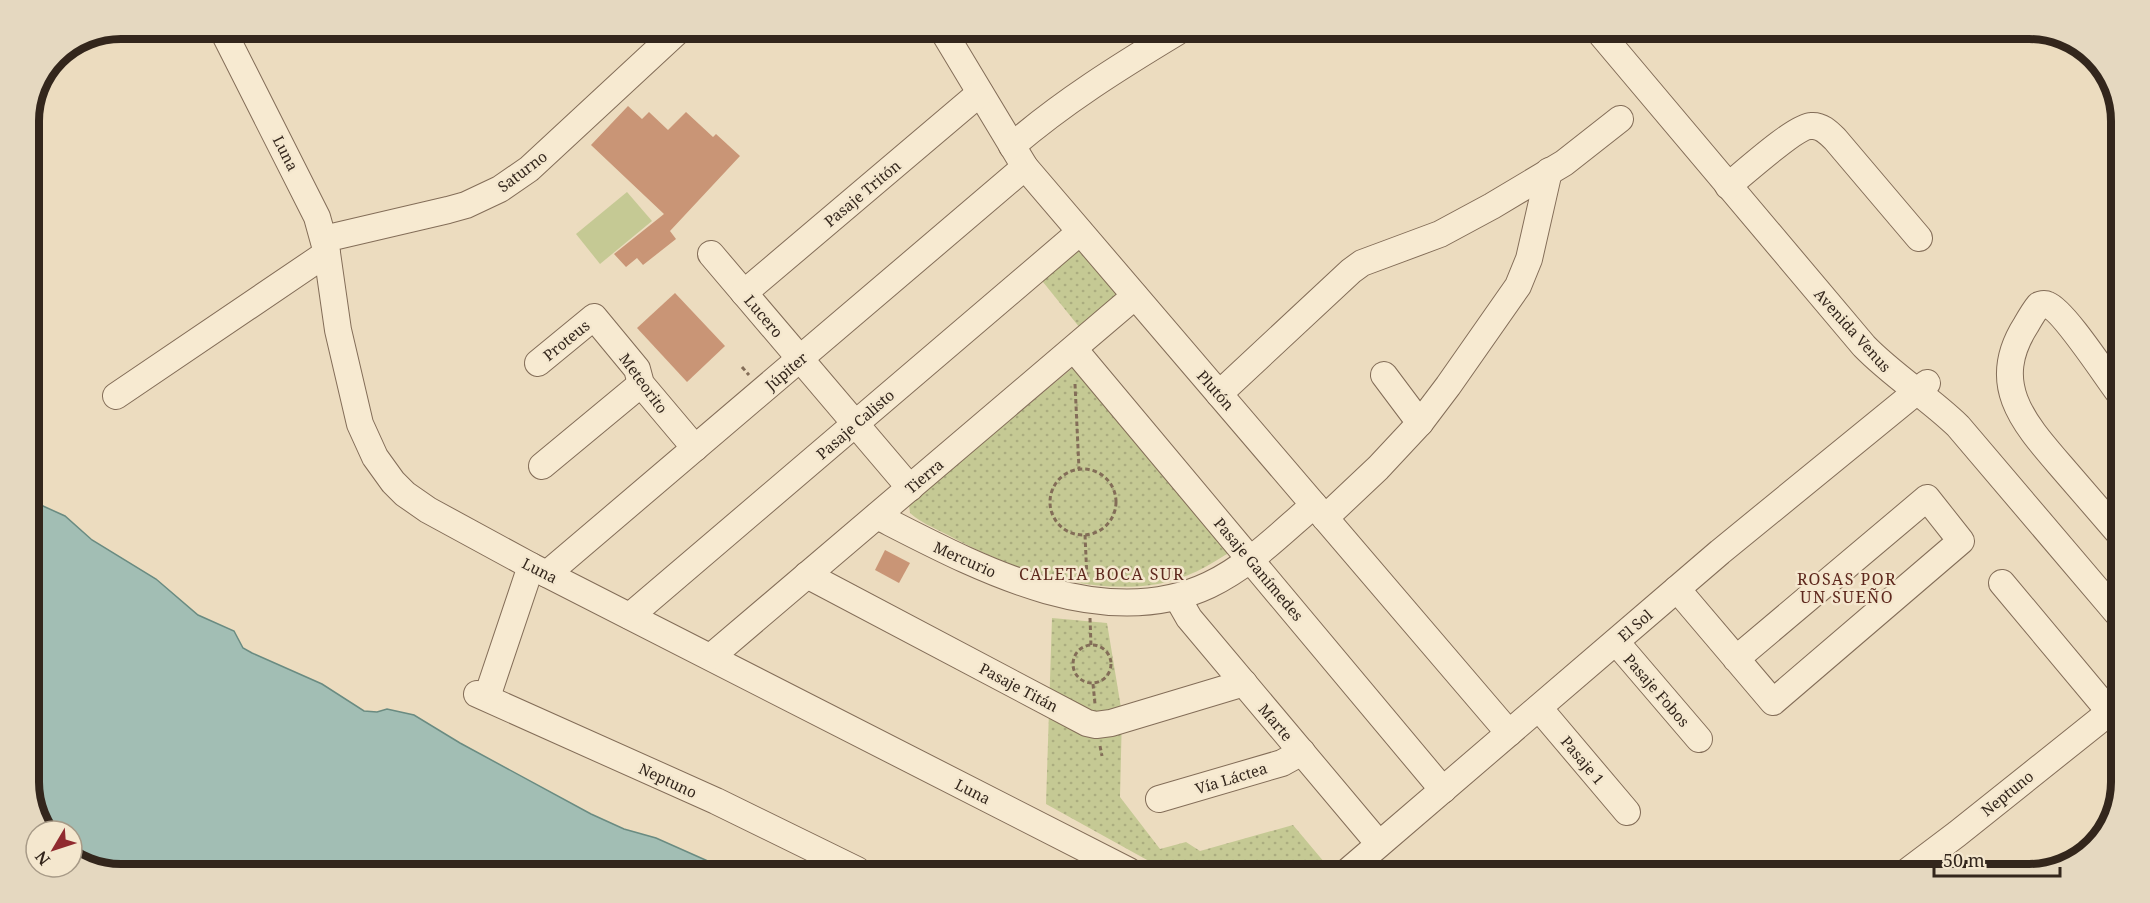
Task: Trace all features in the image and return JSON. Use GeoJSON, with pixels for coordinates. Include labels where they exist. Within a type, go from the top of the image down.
{"type":"FeatureCollection","features":[{"type":"Feature","properties":{"kind":"street","name":"Luna"},"geometry":{"type":"LineString","coordinates":[[227,39],[317,217],[325,246],[338,330],[364,435],[375,457],[393,482],[416,503],[539,570],[712,656],[1115,864]]}},
{"type":"Feature","properties":{"kind":"street","name":"Saturno"},"geometry":{"type":"LineString","coordinates":[[116,396],[325,246],[448,210],[500,189],[542,158],[670,39]]}},
{"type":"Feature","properties":{"kind":"street","name":"Plutón"},"geometry":{"type":"LineString","coordinates":[[947,39],[1018,157],[1509,733]]}},
{"type":"Feature","properties":{"kind":"street","name":"Júpiter"},"geometry":{"type":"LineString","coordinates":[[539,570],[695,448],[800,359],[1018,157],[1047,116],[1166,39]]}},
{"type":"Feature","properties":{"kind":"street","name":"Avenida Venus"},"geometry":{"type":"LineString","coordinates":[[1605,39],[1733,182]]}},
{"type":"Feature","properties":{"kind":"street","name":"Avenida Venus"},"geometry":{"type":"LineString","coordinates":[[1621,39],[1864,346],[1889,371],[1954,402],[2111,585]]}},
{"type":"Feature","properties":{"kind":"street","name":"Pasaje Tritón"},"geometry":{"type":"LineString","coordinates":[[744,293],[980,93]]}},
{"type":"Feature","properties":{"kind":"street"},"geometry":{"type":"LineString","coordinates":[[1219,394],[1362,263],[1440,234],[1579,152],[1620,119]]}},
{"type":"Feature","properties":{"kind":"street"},"geometry":{"type":"LineString","coordinates":[[1733,182],[1800,129],[1817,126],[1823,128],[1834,139],[1919,238]]}},
{"type":"Feature","properties":{"kind":"street","name":"Mercurio"},"geometry":{"type":"LineString","coordinates":[[877,516],[967,562],[1040,587],[1088,599],[1110,602],[1154,601],[1177,597],[1208,585],[1320,512],[1378,468],[1420,423],[1449,386],[1523,277],[1549,171]]}},
{"type":"Feature","properties":{"kind":"street","name":"Pasaje Calisto"},"geometry":{"type":"LineString","coordinates":[[630,616],[1080,232]]}},
{"type":"Feature","properties":{"kind":"street","name":"Lucero"},"geometry":{"type":"LineString","coordinates":[[711,254],[910,488]]}},
{"type":"Feature","properties":{"kind":"street","name":"Tierra"},"geometry":{"type":"LineString","coordinates":[[712,656],[1135,296]]}},
{"type":"Feature","properties":{"kind":"street"},"geometry":{"type":"LineString","coordinates":[[2111,382],[2062,317],[2050,306],[2039,305],[2015,345],[2009,369],[2012,395],[2030,430],[2111,513]]}},
{"type":"Feature","properties":{"kind":"street","name":"Proteus"},"geometry":{"type":"LineString","coordinates":[[538,363],[594,317]]}},
{"type":"Feature","properties":{"kind":"street","name":"Meteorito"},"geometry":{"type":"LineString","coordinates":[[594,317],[637,369],[641,384],[695,448]]}},
{"type":"Feature","properties":{"kind":"street","name":"Pasaje Ganímedes"},"geometry":{"type":"LineString","coordinates":[[1074,349],[1443,790]]}},
{"type":"Feature","properties":{"kind":"street"},"geometry":{"type":"LineString","coordinates":[[1384,375],[1420,423]]}},
{"type":"Feature","properties":{"kind":"street"},"geometry":{"type":"LineString","coordinates":[[542,466],[641,384]]}},
{"type":"Feature","properties":{"kind":"street","name":"Avenida Venus"},"geometry":{"type":"LineString","coordinates":[[1922,388],[1958,426],[2111,607]]}},
{"type":"Feature","properties":{"kind":"street","name":"El Sol"},"geometry":{"type":"LineString","coordinates":[[1356,864],[1677,590],[1922,388]]}},
{"type":"Feature","properties":{"kind":"street"},"geometry":{"type":"LineString","coordinates":[[1677,590],[1736,659],[1773,702],[1961,540],[1927,498],[1736,659]]}},
{"type":"Feature","properties":{"kind":"street","name":"Neptuno"},"geometry":{"type":"LineString","coordinates":[[539,570],[482,695],[716,801],[845,864]]}},
{"type":"Feature","properties":{"kind":"street","name":"Pasaje Titán"},"geometry":{"type":"LineString","coordinates":[[807,575],[1087,723],[1096,725],[1111,723],[1244,683]]}},
{"type":"Feature","properties":{"kind":"street","name":"Neptuno"},"geometry":{"type":"LineString","coordinates":[[2002,583],[2111,708]]}},
{"type":"Feature","properties":{"kind":"street","name":"Marte"},"geometry":{"type":"LineString","coordinates":[[1177,597],[1189,618],[1379,844]]}},
{"type":"Feature","properties":{"kind":"street","name":"Pasaje Fobos"},"geometry":{"type":"LineString","coordinates":[[1616,642],[1699,739]]}},
{"type":"Feature","properties":{"kind":"street","name":"Pasaje 1"},"geometry":{"type":"LineString","coordinates":[[1539,708],[1627,812]]}},
{"type":"Feature","properties":{"kind":"street","name":"Neptuno"},"geometry":{"type":"LineString","coordinates":[[1917,864],[2111,710]]}},
{"type":"Feature","properties":{"kind":"street","name":"Vía Láctea"},"geometry":{"type":"LineString","coordinates":[[1160,799],[1282,762],[1302,752]]}},
{"type":"Feature","properties":{"kind":"path"},"geometry":{"type":"LineString","coordinates":[[1075,382],[1079,469]]}},
{"type":"Feature","properties":{"kind":"path"},"geometry":{"type":"LineString","coordinates":[[1079,469],[1098,473],[1106,478],[1115,495],[1114,514],[1109,522],[1094,534],[1085,535],[1066,531],[1053,518],[1050,510],[1051,491],[1056,483],[1070,471],[1079,469]]}},
{"type":"Feature","properties":{"kind":"path"},"geometry":{"type":"LineString","coordinates":[[1095,646],[1107,653],[1110,659],[1110,670],[1100,682],[1086,683],[1074,669],[1074,658],[1082,648],[1095,646]]}},
{"type":"Feature","properties":{"kind":"green space"},"geometry":{"type":"Polygon","coordinates":[[[627,192],[652,221],[600,264],[576,234],[627,192]]]}},
{"type":"Feature","properties":{"kind":"green space"},"geometry":{"type":"Polygon","coordinates":[[[1076,245],[1119,295],[1080,328],[1039,277],[1076,245]]]}},
{"type":"Feature","properties":{"kind":"green space"},"geometry":{"type":"Polygon","coordinates":[[[1076,365],[1233,550],[1197,571],[1168,582],[1131,587],[1103,586],[1048,576],[1021,568],[927,525],[910,513],[909,505],[1076,365]]]}},
{"type":"Feature","properties":{"kind":"green space"},"geometry":{"type":"Polygon","coordinates":[[[1052,618],[1107,623],[1122,714],[1120,797],[1160,849],[1186,842],[1200,851],[1293,825],[1326,864],[1154,864],[1046,804],[1052,618]]]}},
{"type":"Feature","properties":{"kind":"water"},"geometry":{"type":"Polygon","coordinates":[[[39,502],[65,516],[92,540],[156,579],[198,615],[234,631],[243,648],[252,653],[322,684],[364,711],[377,712],[387,709],[414,715],[460,743],[591,814],[624,829],[656,838],[714,864],[122,864],[84,855],[84,819],[49,819],[43,808],[39,787],[39,502]]]}},
{"type":"Feature","properties":{"kind":"building"},"geometry":{"type":"Polygon","coordinates":[[[628,106],[642,119],[649,112],[668,130],[686,112],[713,137],[716,134],[740,156],[670,231],[676,239],[643,265],[637,258],[626,267],[614,254],[664,214],[591,145],[628,106]]]}},
{"type":"Feature","properties":{"kind":"building"},"geometry":{"type":"Polygon","coordinates":[[[675,293],[725,346],[687,382],[637,328],[675,293]]]}},
{"type":"Feature","properties":{"kind":"building"},"geometry":{"type":"Polygon","coordinates":[[[885,550],[910,563],[899,583],[875,570],[885,550]]]}},
{"type":"Feature","properties":{"kind":"district","name":"CALETA BOCA SUR"},"geometry":{"type":"Point","coordinates":[1102,574]}},
{"type":"Feature","properties":{"kind":"district","name":"ROSAS POR UN SUEÑO"},"geometry":{"type":"Point","coordinates":[1847,588]}}]}
